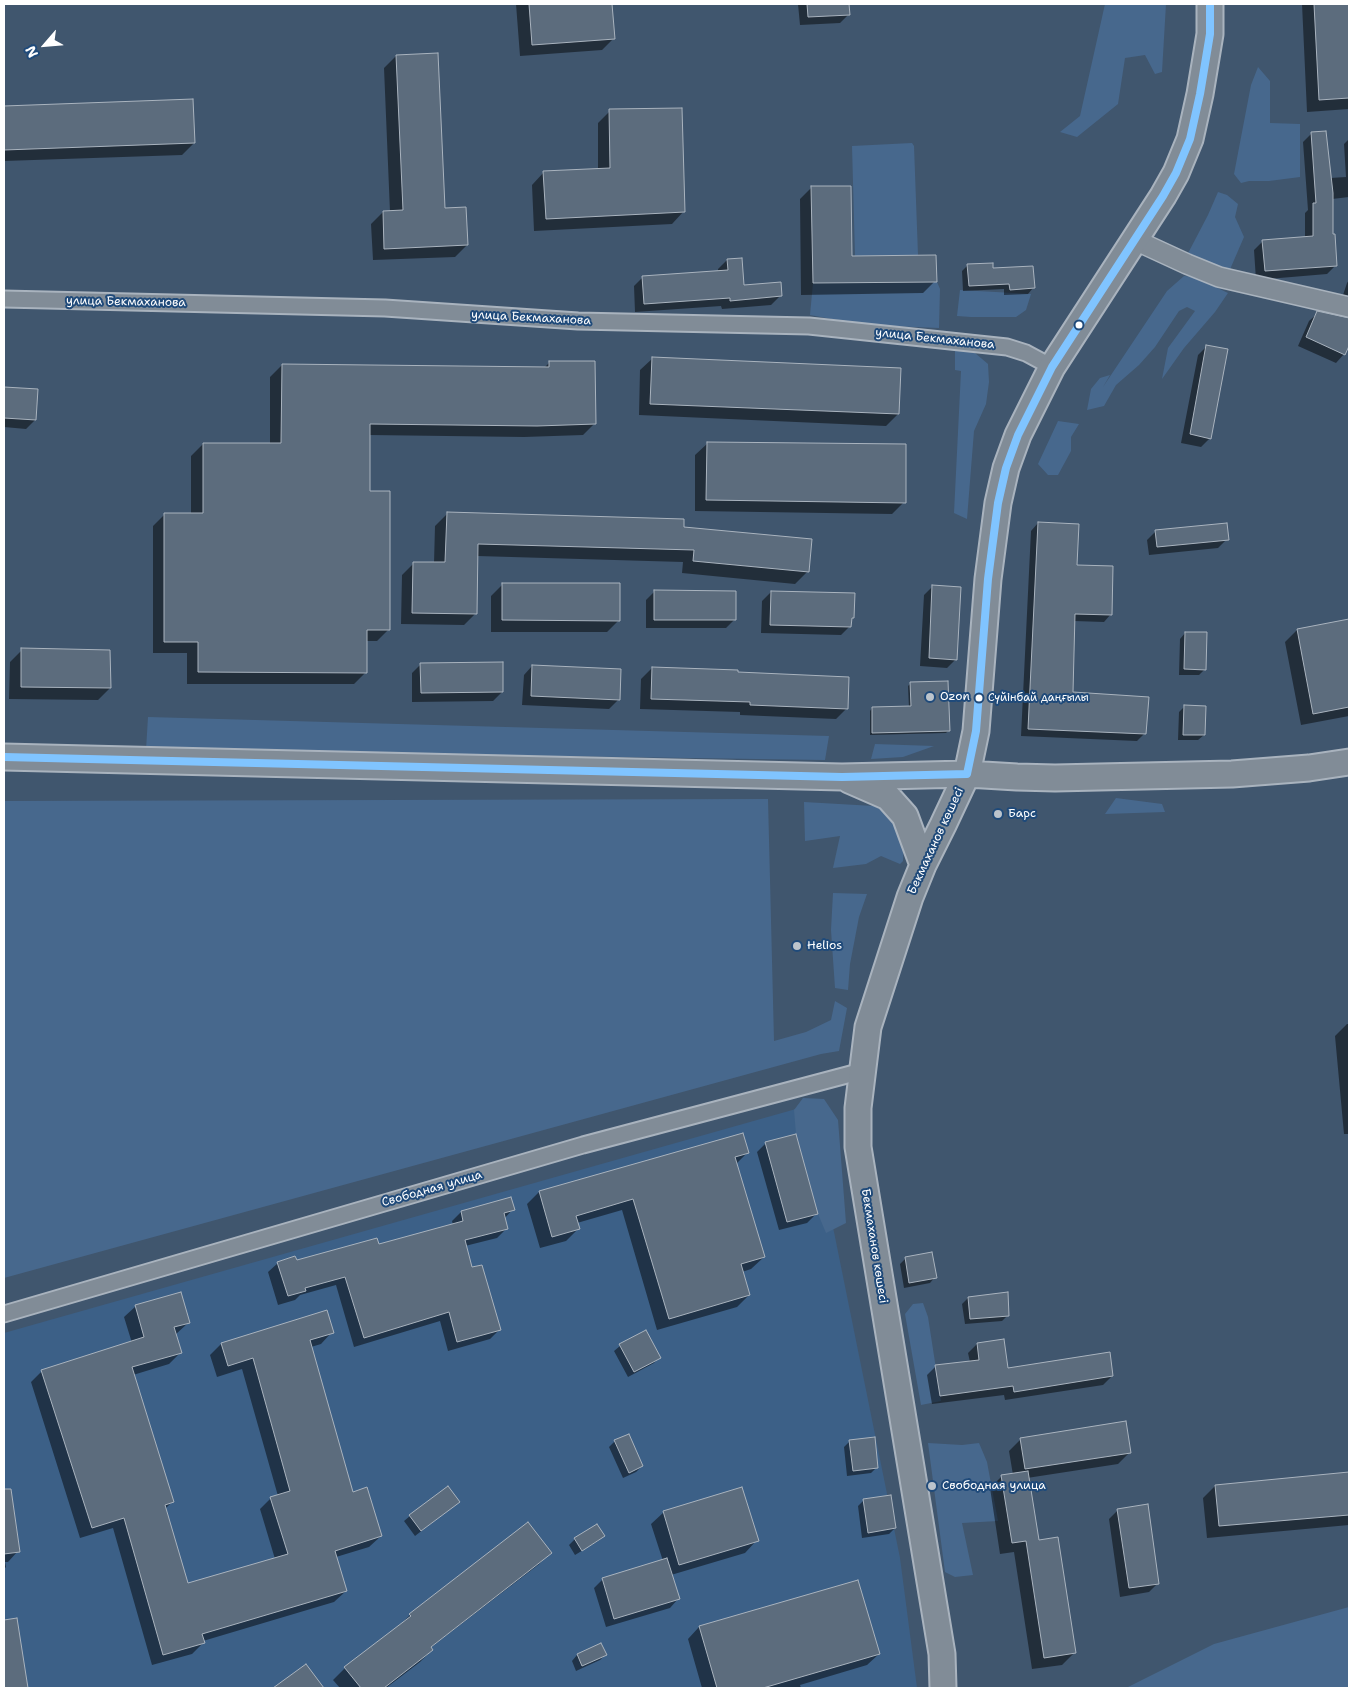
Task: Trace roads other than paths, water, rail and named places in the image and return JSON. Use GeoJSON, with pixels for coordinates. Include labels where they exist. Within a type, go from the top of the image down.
{"type":"FeatureCollection","features":[{"type":"Feature","properties":{"kind":"main road","name":"Бекмаханов көшесі"},"geometry":{"type":"LineString","coordinates":[[943,1688],[942,1654],[858,1147],[858,1108],[868,1027],[910,897],[923,865],[968,774],[976,730],[988,580],[998,503],[1006,468],[1018,435],[1052,367],[1135,240],[1176,173],[1190,139],[1200,94],[1210,34],[1210,4]]}},
{"type":"Feature","properties":{"kind":"main road"},"geometry":{"type":"LineString","coordinates":[[4,757],[842,777],[968,774],[1055,778],[1232,774],[1308,768],[1349,762]]}},
{"type":"Feature","properties":{"kind":"main road"},"geometry":{"type":"LineString","coordinates":[[842,777],[888,798],[905,816],[923,865]]}},
{"type":"Feature","properties":{"kind":"street"},"geometry":{"type":"LineString","coordinates":[[1135,240],[1219,277],[1349,307]]}},
{"type":"Feature","properties":{"kind":"street","name":"улица Бекмаханова"},"geometry":{"type":"LineString","coordinates":[[4,299],[385,308],[578,321],[809,326],[1007,347],[1026,353],[1052,367]]}},
{"type":"Feature","properties":{"kind":"street","name":"Свободная улица"},"geometry":{"type":"LineString","coordinates":[[4,1314],[583,1145],[862,1071]]}},
{"type":"Feature","properties":{"kind":"place","name":"Ozon"},"geometry":{"type":"Point","coordinates":[930,697]}},
{"type":"Feature","properties":{"kind":"place","name":"Сүйінбай даңғылы"},"geometry":{"type":"Point","coordinates":[979,698]}},
{"type":"Feature","properties":{"kind":"place","name":"Барс"},"geometry":{"type":"Point","coordinates":[998,814]}},
{"type":"Feature","properties":{"kind":"place","name":"Helios"},"geometry":{"type":"Point","coordinates":[797,946]}},
{"type":"Feature","properties":{"kind":"place","name":"Свободная улица"},"geometry":{"type":"Point","coordinates":[932,1486]}}]}
